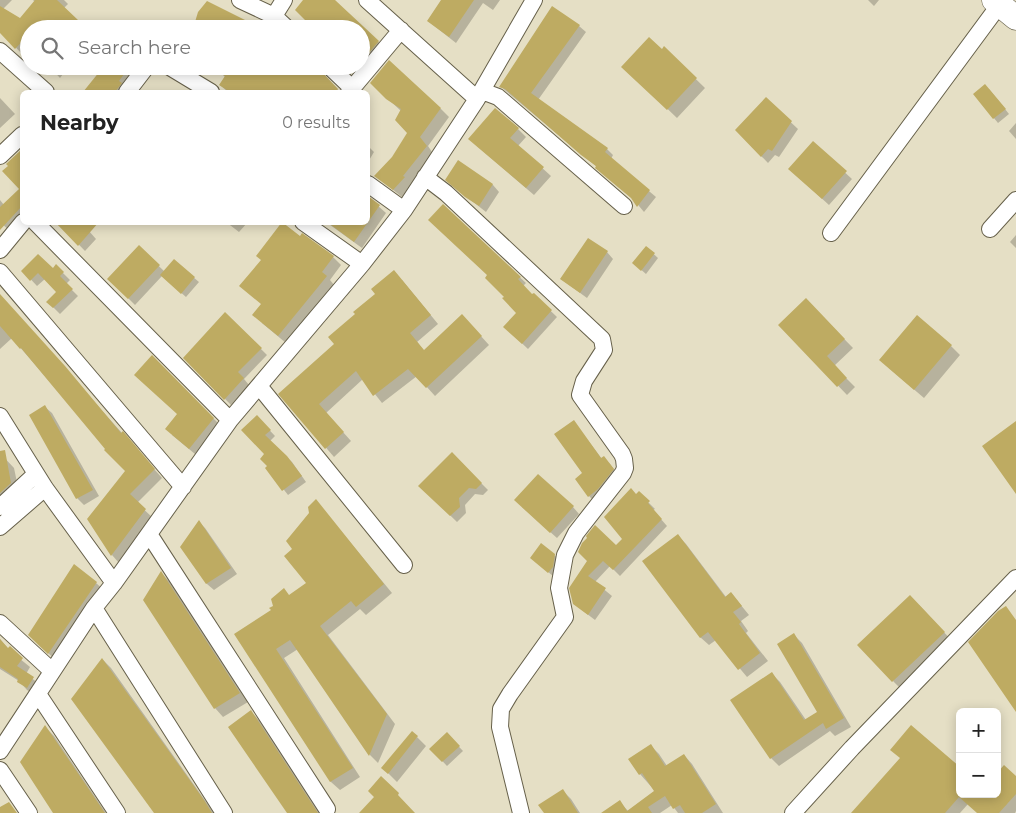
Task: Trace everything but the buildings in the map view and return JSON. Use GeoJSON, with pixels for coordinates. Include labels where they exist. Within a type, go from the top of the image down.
{"type":"FeatureCollection","features":[{"type":"Feature","properties":{"kind":"street"},"geometry":{"type":"LineString","coordinates":[[240,0],[274,16],[278,20]]}},
{"type":"Feature","properties":{"kind":"street"},"geometry":{"type":"LineString","coordinates":[[274,16],[284,0]]}},
{"type":"Feature","properties":{"kind":"street"},"geometry":{"type":"LineString","coordinates":[[367,0],[479,95],[498,97],[624,206]]}},
{"type":"Feature","properties":{"kind":"street"},"geometry":{"type":"LineString","coordinates":[[0,751],[94,608],[114,583],[230,420],[362,264],[404,210],[479,95],[534,0]]}},
{"type":"Feature","properties":{"kind":"street"},"geometry":{"type":"LineString","coordinates":[[831,233],[1003,7]]}},
{"type":"Feature","properties":{"kind":"street"},"geometry":{"type":"LineString","coordinates":[[370,67],[401,30]]}},
{"type":"Feature","properties":{"kind":"street"},"geometry":{"type":"LineString","coordinates":[[0,51],[20,69]]}},
{"type":"Feature","properties":{"kind":"street"},"geometry":{"type":"LineString","coordinates":[[27,75],[44,90]]}},
{"type":"Feature","properties":{"kind":"street"},"geometry":{"type":"LineString","coordinates":[[129,90],[140,75]]}},
{"type":"Feature","properties":{"kind":"street"},"geometry":{"type":"LineString","coordinates":[[183,75],[208,90]]}},
{"type":"Feature","properties":{"kind":"street"},"geometry":{"type":"LineString","coordinates":[[337,75],[351,90],[364,75]]}},
{"type":"Feature","properties":{"kind":"street"},"geometry":{"type":"LineString","coordinates":[[0,156],[20,137]]}},
{"type":"Feature","properties":{"kind":"street"},"geometry":{"type":"LineString","coordinates":[[425,177],[446,193],[602,340],[604,350],[584,381],[580,395],[624,460],[623,473],[576,533],[565,555],[559,588],[565,618],[505,700],[502,709],[500,727],[521,813]]}},
{"type":"Feature","properties":{"kind":"street"},"geometry":{"type":"LineString","coordinates":[[370,185],[404,210]]}},
{"type":"Feature","properties":{"kind":"street"},"geometry":{"type":"LineString","coordinates":[[990,228],[1016,200]]}},
{"type":"Feature","properties":{"kind":"street"},"geometry":{"type":"LineString","coordinates":[[0,250],[21,225]]}},
{"type":"Feature","properties":{"kind":"street"},"geometry":{"type":"LineString","coordinates":[[38,225],[230,420]]}},
{"type":"Feature","properties":{"kind":"street"},"geometry":{"type":"LineString","coordinates":[[307,225],[362,264]]}},
{"type":"Feature","properties":{"kind":"street"},"geometry":{"type":"LineString","coordinates":[[0,272],[183,487]]}},
{"type":"Feature","properties":{"kind":"street"},"geometry":{"type":"LineString","coordinates":[[259,386],[404,565]]}},
{"type":"Feature","properties":{"kind":"street"},"geometry":{"type":"LineString","coordinates":[[0,416],[45,488],[114,583]]}},
{"type":"Feature","properties":{"kind":"street"},"geometry":{"type":"LineString","coordinates":[[0,508],[36,474]]}},
{"type":"Feature","properties":{"kind":"street"},"geometry":{"type":"LineString","coordinates":[[0,528],[45,488]]}},
{"type":"Feature","properties":{"kind":"street"},"geometry":{"type":"LineString","coordinates":[[149,534],[327,809]]}},
{"type":"Feature","properties":{"kind":"street"},"geometry":{"type":"LineString","coordinates":[[793,813],[852,748],[1016,578]]}},
{"type":"Feature","properties":{"kind":"street"},"geometry":{"type":"LineString","coordinates":[[94,608],[224,813]]}},
{"type":"Feature","properties":{"kind":"street"},"geometry":{"type":"LineString","coordinates":[[0,623],[52,671]]}},
{"type":"Feature","properties":{"kind":"street"},"geometry":{"type":"LineString","coordinates":[[38,694],[117,813]]}},
{"type":"Feature","properties":{"kind":"street"},"geometry":{"type":"LineString","coordinates":[[0,770],[29,813]]}}]}
